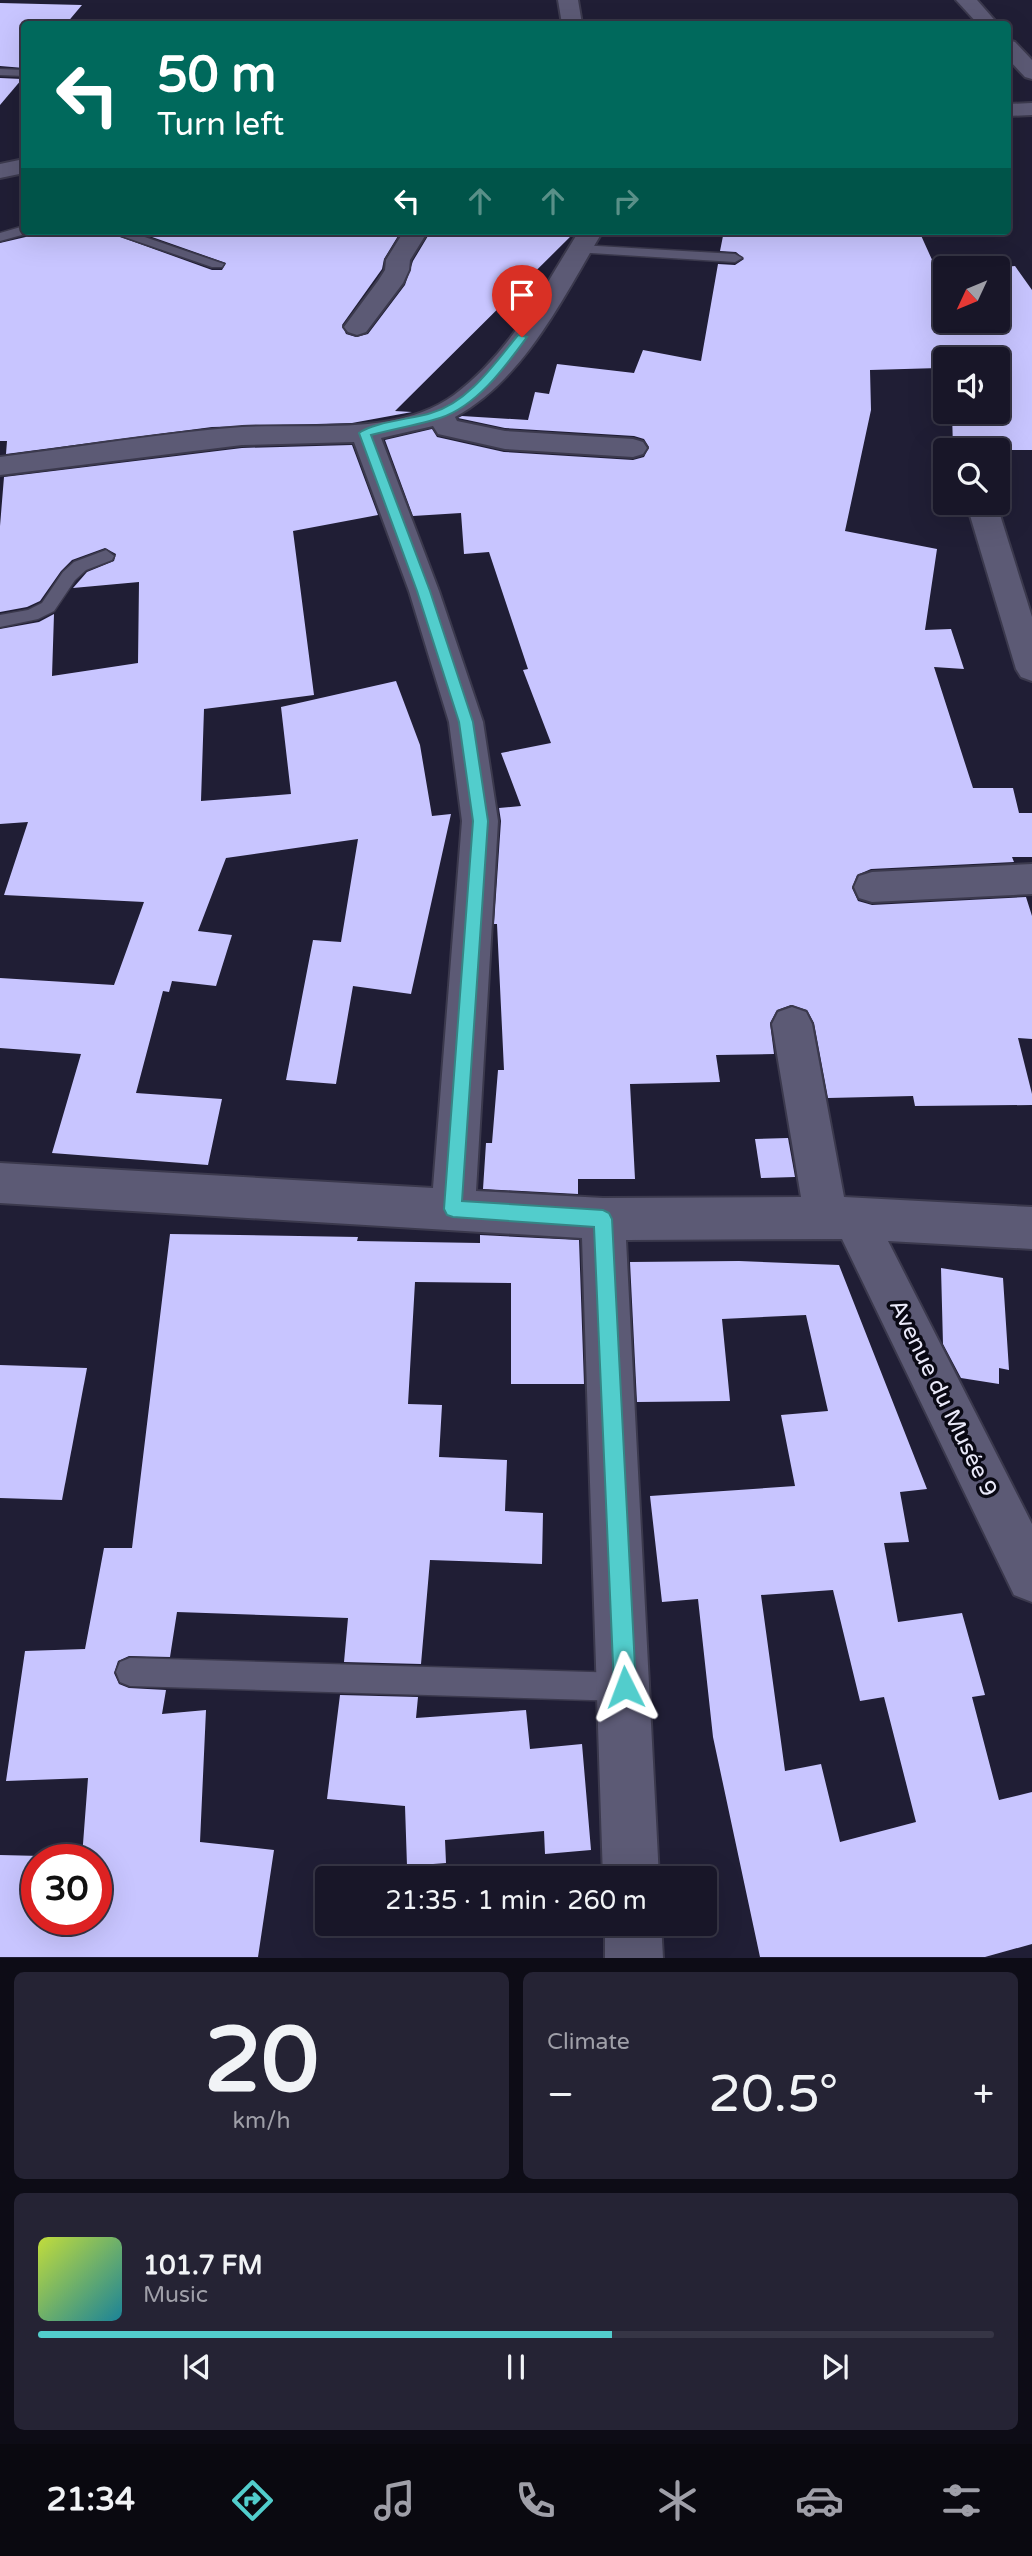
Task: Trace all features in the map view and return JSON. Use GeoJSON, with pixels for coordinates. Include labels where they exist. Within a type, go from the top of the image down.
{"type":"FeatureCollection","features":[{"type":"Feature","properties":{"kind":"street"},"geometry":{"type":"LineString","coordinates":[[568,0],[572,21]]}},
{"type":"Feature","properties":{"kind":"street"},"geometry":{"type":"LineString","coordinates":[[965,0],[985,21]]}},
{"type":"Feature","properties":{"kind":"street"},"geometry":{"type":"LineString","coordinates":[[1011,49],[1032,73]]}},
{"type":"Feature","properties":{"kind":"street"},"geometry":{"type":"LineString","coordinates":[[1011,110],[1032,109]]}},
{"type":"Feature","properties":{"kind":"street"},"geometry":{"type":"LineString","coordinates":[[0,171],[21,167]]}},
{"type":"Feature","properties":{"kind":"street"},"geometry":{"type":"LineString","coordinates":[[357,327],[390,283],[397,270],[398,260],[414,235]]}},
{"type":"Feature","properties":{"kind":"street"},"geometry":{"type":"LineString","coordinates":[[0,466],[242,436],[365,433],[439,415],[464,399],[492,374],[537,319],[586,240]]}},
{"type":"Feature","properties":{"kind":"street"},"geometry":{"type":"LineString","coordinates":[[439,415],[448,428],[505,440],[633,448]]}},
{"type":"Feature","properties":{"kind":"street"},"geometry":{"type":"LineString","coordinates":[[365,433],[424,591],[466,722],[480,821],[453,1209]]}},
{"type":"Feature","properties":{"kind":"street"},"geometry":{"type":"LineString","coordinates":[[985,515],[1032,669]]}},
{"type":"Feature","properties":{"kind":"street"},"geometry":{"type":"LineString","coordinates":[[872,887],[1032,879]]}},
{"type":"Feature","properties":{"kind":"street","name":"Avenue du Musée 9"},"geometry":{"type":"LineString","coordinates":[[792,1024],[840,1218],[1032,1577]]}},
{"type":"Feature","properties":{"kind":"street"},"geometry":{"type":"LineString","coordinates":[[0,1183],[603,1219],[840,1218],[1032,1228]]}},
{"type":"Feature","properties":{"kind":"street"},"geometry":{"type":"LineString","coordinates":[[603,1219],[631,1866]]}},
{"type":"Feature","properties":{"kind":"street"},"geometry":{"type":"LineString","coordinates":[[633,1936],[634,1958]]}},
{"type":"Feature","properties":{"kind":"lane"},"geometry":{"type":"LineString","coordinates":[[0,72],[21,73]]}},
{"type":"Feature","properties":{"kind":"lane"},"geometry":{"type":"LineString","coordinates":[[0,237],[21,231]]}},
{"type":"Feature","properties":{"kind":"lane"},"geometry":{"type":"LineString","coordinates":[[127,235],[218,264]]}},
{"type":"Feature","properties":{"kind":"lane"},"geometry":{"type":"LineString","coordinates":[[586,240],[735,258]]}},
{"type":"Feature","properties":{"kind":"lane"},"geometry":{"type":"LineString","coordinates":[[0,621],[32,615],[48,607],[69,576],[80,566],[106,556]]}},
{"type":"Feature","properties":{"kind":"lane"},"geometry":{"type":"LineString","coordinates":[[130,1672],[625,1687]]}},
{"type":"Feature","properties":{"kind":"building"},"geometry":{"type":"Polygon","coordinates":[[[0,3],[82,5],[69,21],[21,21],[21,68],[0,66],[0,3]]]}},
{"type":"Feature","properties":{"kind":"building"},"geometry":{"type":"Polygon","coordinates":[[[0,78],[21,79],[21,80],[0,105],[0,78]]]}},
{"type":"Feature","properties":{"kind":"building"},"geometry":{"type":"Polygon","coordinates":[[[115,235],[212,270],[222,270],[226,263],[146,235],[399,235],[384,259],[382,269],[342,325],[346,334],[356,337],[368,334],[405,285],[413,261],[429,235],[572,235],[395,411],[412,412],[352,423],[212,427],[6,454],[7,441],[0,441],[0,243],[30,236],[115,235]]]}},
{"type":"Feature","properties":{"kind":"building"},"geometry":{"type":"Polygon","coordinates":[[[723,235],[921,235],[933,262],[933,333],[1010,333],[1010,266],[1015,266],[1032,290],[1032,450],[1010,450],[1010,438],[953,438],[952,424],[1010,424],[1010,347],[933,347],[933,368],[870,370],[871,410],[845,531],[937,549],[925,630],[951,629],[964,669],[934,667],[973,788],[1013,788],[1019,813],[1032,813],[1032,857],[1012,857],[1014,862],[871,869],[857,875],[852,888],[858,901],[872,905],[1026,897],[1032,916],[1032,1039],[1018,1038],[1032,1094],[1032,1105],[915,1106],[913,1096],[828,1098],[814,1023],[807,1010],[791,1005],[777,1010],[770,1023],[774,1054],[716,1055],[720,1082],[630,1084],[635,1179],[578,1179],[578,1194],[483,1189],[486,1143],[492,1143],[498,1070],[504,1070],[497,924],[494,924],[501,821],[499,808],[521,806],[501,753],[551,743],[523,670],[528,669],[489,552],[464,554],[461,513],[413,516],[385,440],[432,429],[437,437],[504,452],[633,460],[644,457],[649,447],[644,439],[634,436],[505,428],[458,418],[462,416],[528,420],[535,392],[549,394],[557,364],[634,373],[643,350],[701,361],[718,264],[735,265],[744,259],[736,252],[720,251],[723,235]]]}},
{"type":"Feature","properties":{"kind":"building"},"geometry":{"type":"Polygon","coordinates":[[[352,445],[378,515],[293,531],[314,695],[204,709],[201,801],[291,794],[281,707],[396,681],[420,745],[432,816],[451,814],[411,994],[353,986],[336,1084],[286,1080],[313,940],[341,942],[358,839],[226,858],[198,931],[232,935],[216,986],[172,981],[169,992],[163,991],[136,1093],[222,1099],[208,1165],[52,1153],[81,1054],[0,1048],[0,978],[114,985],[144,902],[4,895],[28,822],[0,824],[0,629],[39,622],[54,614],[52,676],[138,663],[139,582],[73,588],[87,572],[114,561],[116,554],[105,548],[72,560],[40,601],[27,607],[0,612],[0,526],[4,477],[242,448],[352,445]]]}},
{"type":"Feature","properties":{"kind":"building"},"geometry":{"type":"Polygon","coordinates":[[[788,1138],[795,1177],[761,1178],[755,1139],[788,1138]]]}},
{"type":"Feature","properties":{"kind":"building"},"geometry":{"type":"Polygon","coordinates":[[[170,1234],[358,1237],[357,1241],[480,1243],[480,1235],[579,1240],[584,1384],[511,1384],[511,1283],[415,1282],[408,1404],[442,1405],[439,1457],[507,1460],[505,1511],[543,1513],[542,1564],[430,1560],[421,1664],[344,1662],[348,1618],[177,1612],[170,1657],[129,1656],[118,1661],[114,1673],[119,1684],[129,1688],[166,1690],[162,1714],[206,1710],[200,1842],[274,1850],[258,1957],[0,1957],[0,1855],[21,1856],[21,1935],[112,1935],[112,1844],[83,1844],[88,1778],[6,1781],[25,1651],[85,1649],[104,1548],[132,1548],[170,1234]]]}},
{"type":"Feature","properties":{"kind":"building"},"geometry":{"type":"Polygon","coordinates":[[[739,1261],[839,1265],[927,1489],[900,1492],[909,1542],[884,1543],[898,1622],[962,1613],[985,1695],[972,1697],[999,1800],[1032,1792],[1032,1944],[985,1957],[760,1957],[713,1737],[698,1599],[662,1602],[650,1496],[795,1486],[781,1415],[828,1411],[806,1315],[722,1319],[730,1401],[637,1402],[630,1262],[739,1261]],[[833,1590],[761,1595],[785,1771],[821,1764],[840,1842],[916,1822],[884,1697],[860,1701],[833,1590]]]}},
{"type":"Feature","properties":{"kind":"building"},"geometry":{"type":"Polygon","coordinates":[[[941,1268],[1003,1278],[1009,1370],[999,1368],[999,1384],[961,1378],[943,1344],[941,1268]]]}},
{"type":"Feature","properties":{"kind":"building"},"geometry":{"type":"Polygon","coordinates":[[[0,1365],[87,1368],[62,1500],[0,1498],[0,1365]]]}},
{"type":"Feature","properties":{"kind":"building"},"geometry":{"type":"Polygon","coordinates":[[[340,1695],[418,1697],[416,1718],[526,1710],[530,1749],[582,1744],[591,1850],[545,1854],[544,1831],[445,1840],[446,1863],[407,1866],[405,1806],[327,1799],[340,1695]]]}},
{"type":"Feature","properties":{"kind":"route"},"geometry":{"type":"LineString","coordinates":[[522,337],[492,374],[464,399],[439,415],[365,433],[424,591],[466,722],[480,821],[453,1209],[603,1219],[625,1687]]}}]}
